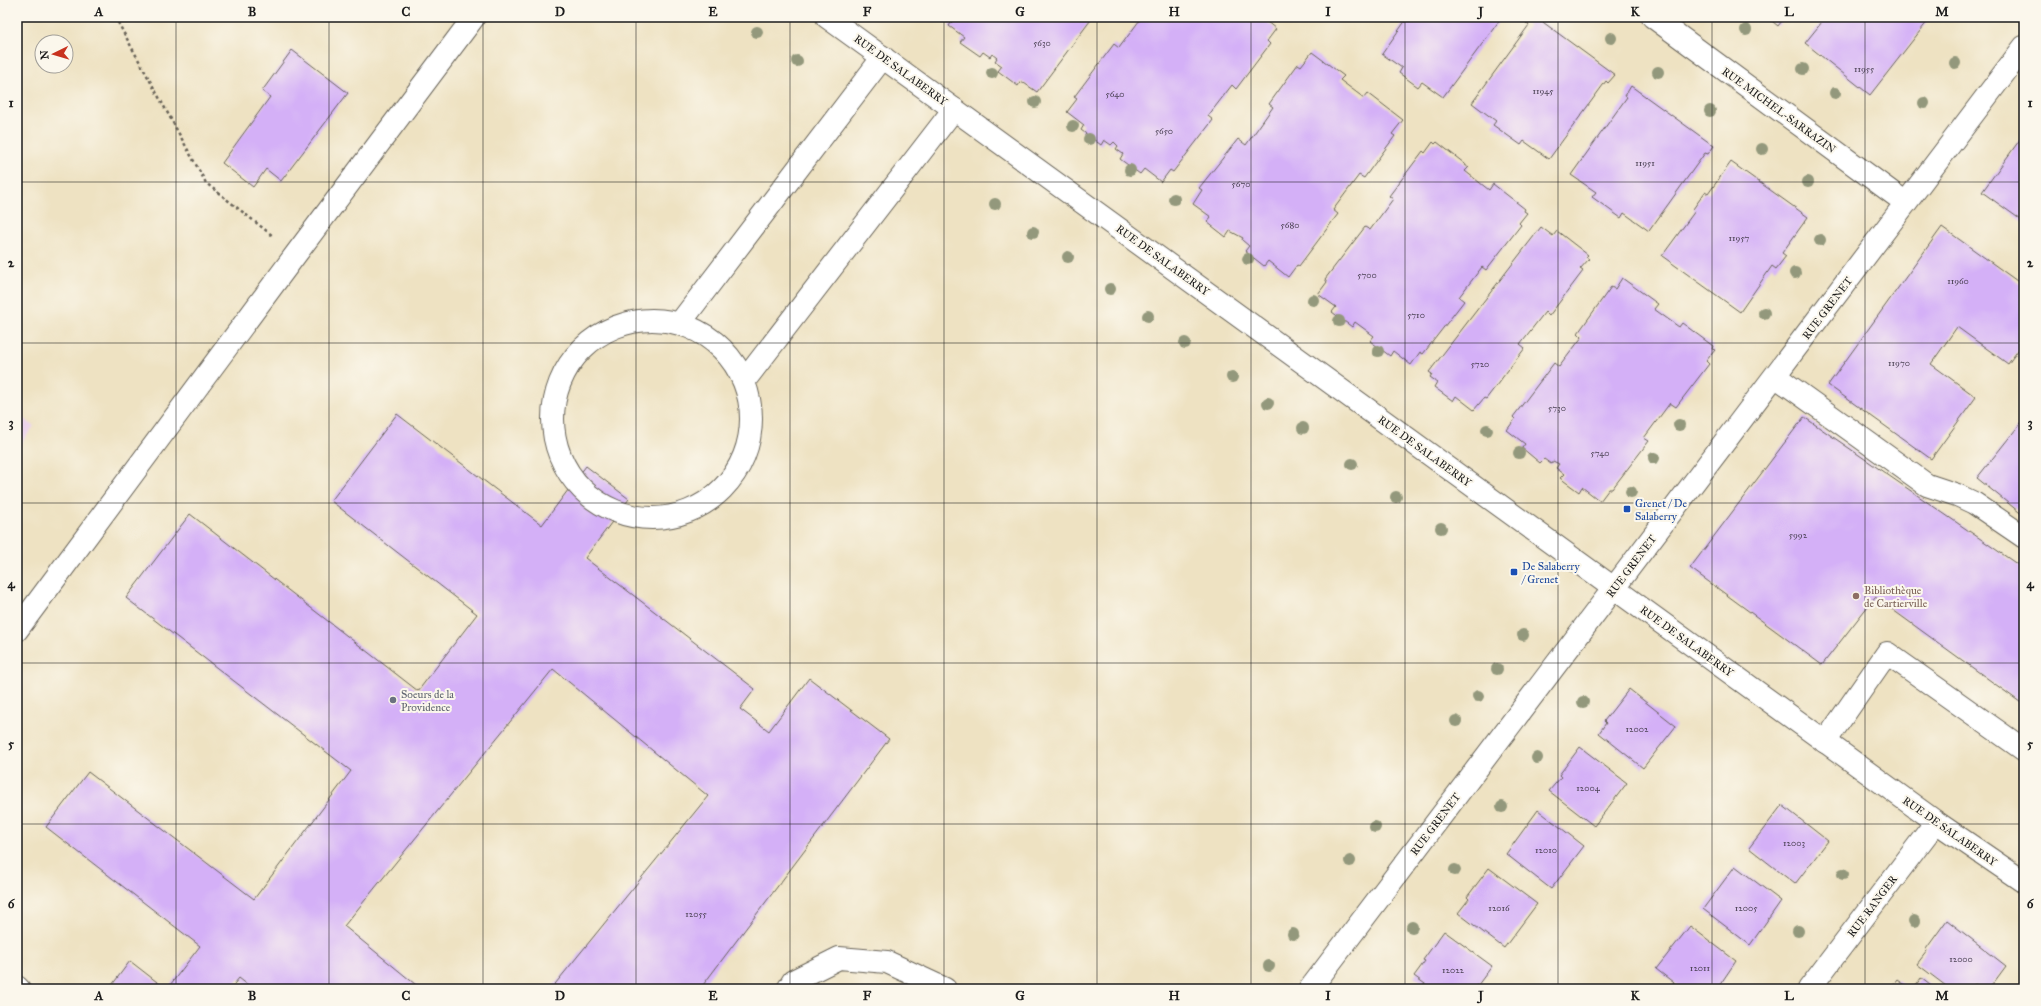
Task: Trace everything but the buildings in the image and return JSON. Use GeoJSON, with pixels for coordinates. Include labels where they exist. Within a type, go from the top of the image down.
{"type":"FeatureCollection","features":[{"type":"Feature","properties":{"kind":"street"},"geometry":{"type":"LineString","coordinates":[[17,630],[474,17]]}},
{"type":"Feature","properties":{"kind":"street","name":"RUE DE SALABERRY"},"geometry":{"type":"LineString","coordinates":[[827,17],[1825,742],[1936,822],[2024,882]]}},
{"type":"Feature","properties":{"kind":"street","name":"RUE MICHEL-SARRAZIN"},"geometry":{"type":"LineString","coordinates":[[1653,17],[1906,203]]}},
{"type":"Feature","properties":{"kind":"street","name":"RUE GRENET"},"geometry":{"type":"LineString","coordinates":[[1310,989],[2024,47]]}},
{"type":"Feature","properties":{"kind":"street"},"geometry":{"type":"LineString","coordinates":[[680,323],[883,57]]}},
{"type":"Feature","properties":{"kind":"street"},"geometry":{"type":"LineString","coordinates":[[745,380],[954,109]]}},
{"type":"Feature","properties":{"kind":"street"},"geometry":{"type":"LineString","coordinates":[[647,319],[680,323],[707,335],[729,355],[745,380],[752,413],[749,446],[734,476],[711,500],[681,515],[647,519],[614,512],[586,494],[565,468],[554,436],[554,402],[565,371],[586,344],[614,326],[647,319]]}},
{"type":"Feature","properties":{"kind":"street"},"geometry":{"type":"LineString","coordinates":[[1775,376],[1927,485],[1957,494],[1974,502],[2024,538]]}},
{"type":"Feature","properties":{"kind":"street"},"geometry":{"type":"LineString","coordinates":[[1825,742],[1887,653],[2024,750]]}},
{"type":"Feature","properties":{"kind":"street","name":"RUE RANGER"},"geometry":{"type":"LineString","coordinates":[[1809,989],[1936,822]]}},
{"type":"Feature","properties":{"kind":"street"},"geometry":{"type":"LineString","coordinates":[[788,989],[793,981],[839,958],[887,962],[945,989]]}},
{"type":"Feature","properties":{"kind":"path"},"geometry":{"type":"LineString","coordinates":[[115,17],[206,183],[296,254]]}},
{"type":"Feature","properties":{"kind":"shaded area"},"geometry":{"type":"Polygon","coordinates":[[[17,414],[34,426],[17,449],[17,414]]]}},
{"type":"Feature","properties":{"kind":"place","name":"Grenet / De Salaberry"},"geometry":{"type":"Point","coordinates":[1627,509]}},
{"type":"Feature","properties":{"kind":"place","name":"De Salaberry / Grenet"},"geometry":{"type":"Point","coordinates":[1514,572]}},
{"type":"Feature","properties":{"kind":"place","name":"Bibliothèque de Cartierville"},"geometry":{"type":"Point","coordinates":[1856,596]}},
{"type":"Feature","properties":{"kind":"place","name":"Soeurs de la Providence"},"geometry":{"type":"Point","coordinates":[393,700]}}]}
